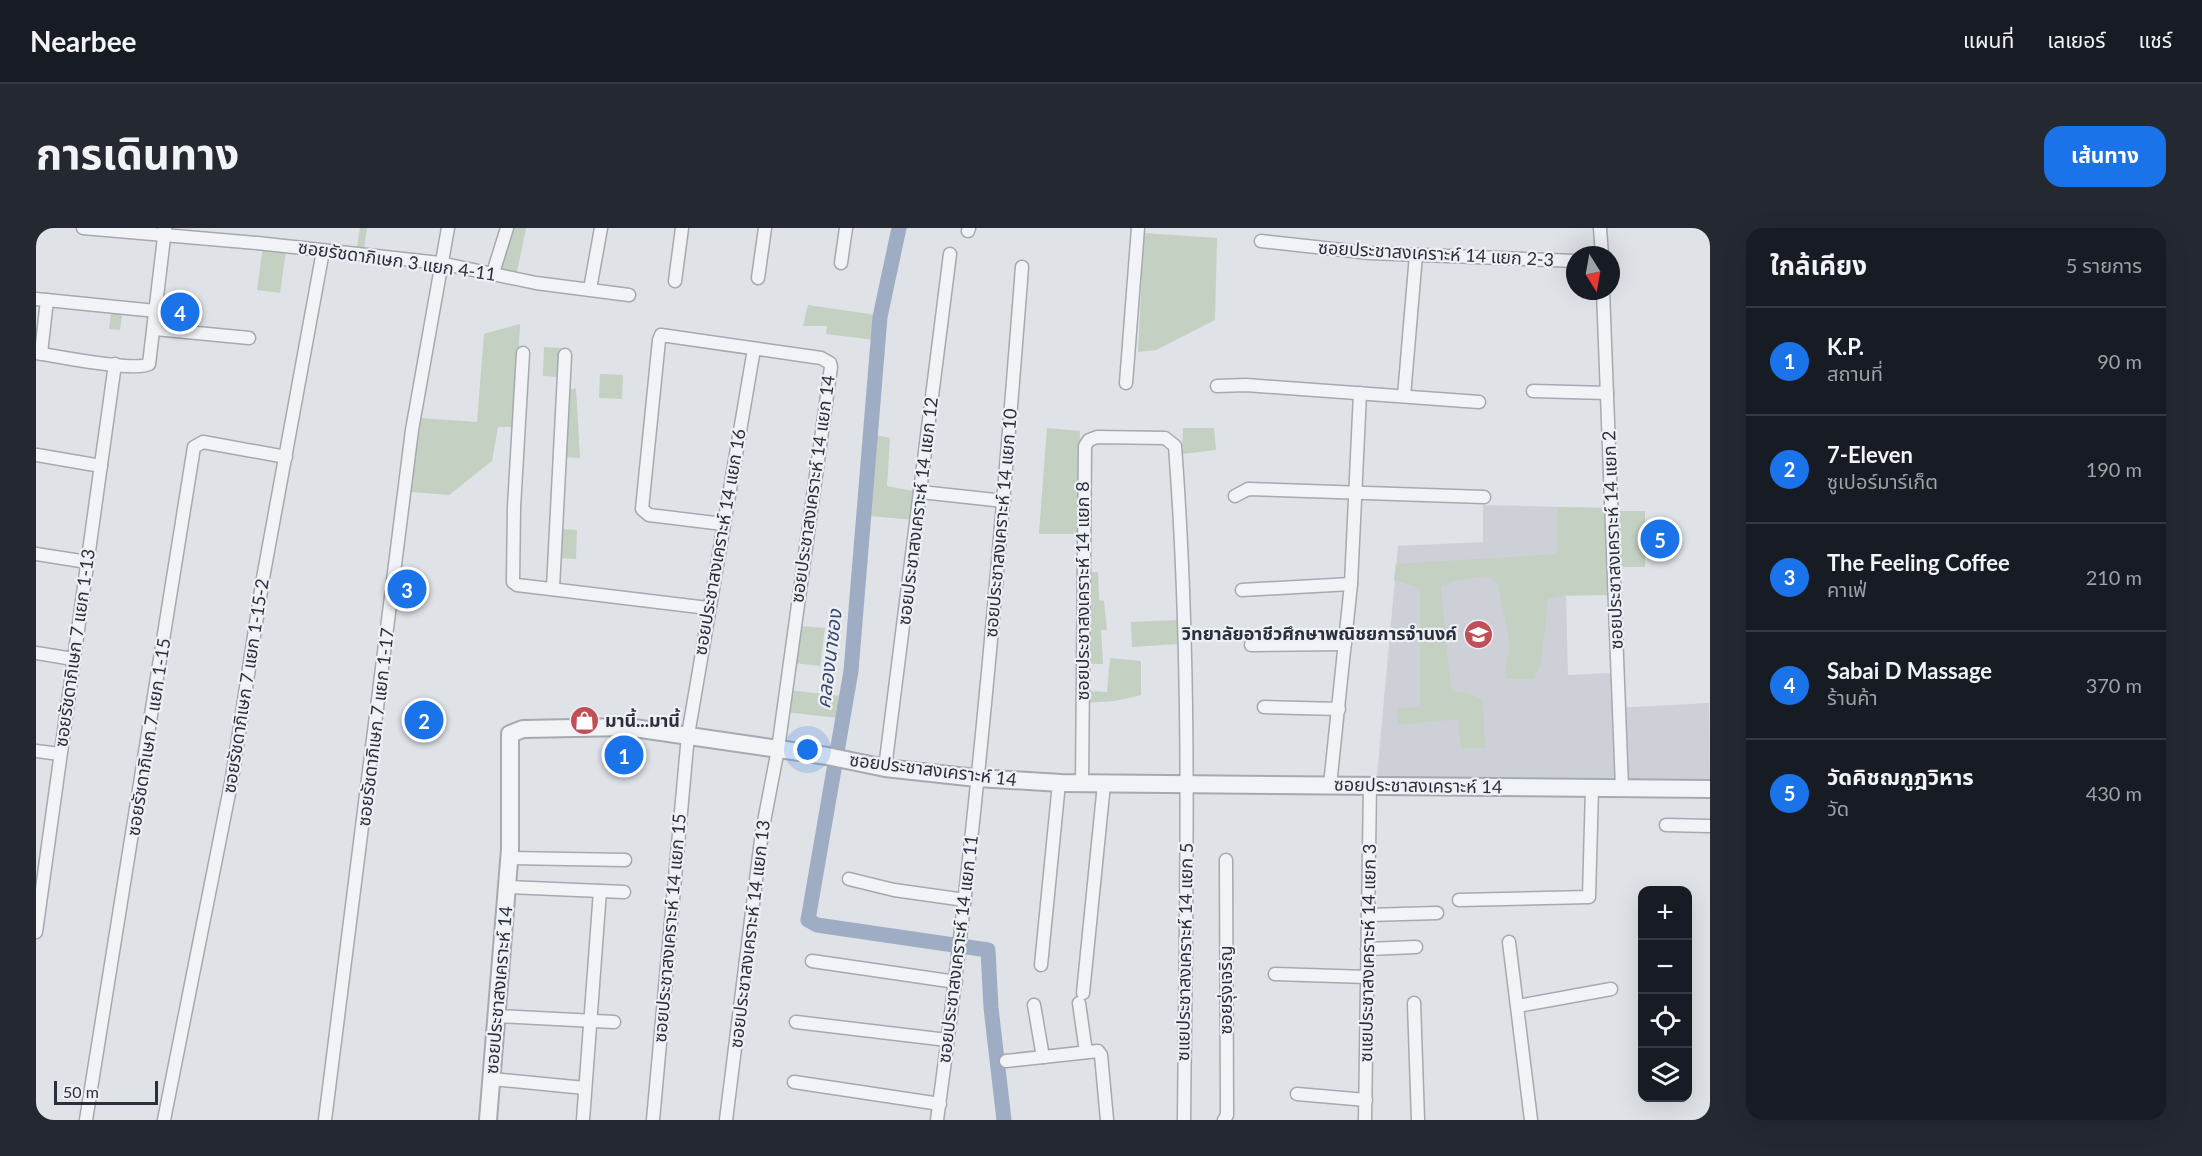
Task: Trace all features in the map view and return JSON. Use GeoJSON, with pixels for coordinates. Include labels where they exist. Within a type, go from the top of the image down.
{"type":"FeatureCollection","features":[{"type":"Feature","properties":{"kind":"street","name":"ซอยรัชดาภิเษก 3 แยก 4-11"},"geometry":{"type":"LineString","coordinates":[[83,228],[165,232],[440,263],[536,283],[629,295]]}},
{"type":"Feature","properties":{"kind":"street","name":"ซอยรัชดาภิเษก 7 แยก 1-17"},"geometry":{"type":"LineString","coordinates":[[325,1120],[412,430],[448,228]]}},
{"type":"Feature","properties":{"kind":"street"},"geometry":{"type":"LineString","coordinates":[[493,273],[507,228]]}},
{"type":"Feature","properties":{"kind":"street"},"geometry":{"type":"LineString","coordinates":[[590,289],[601,228]]}},
{"type":"Feature","properties":{"kind":"street"},"geometry":{"type":"LineString","coordinates":[[675,281],[682,228]]}},
{"type":"Feature","properties":{"kind":"street"},"geometry":{"type":"LineString","coordinates":[[758,278],[765,228]]}},
{"type":"Feature","properties":{"kind":"street"},"geometry":{"type":"LineString","coordinates":[[841,263],[846,228]]}},
{"type":"Feature","properties":{"kind":"street"},"geometry":{"type":"LineString","coordinates":[[1126,383],[1138,228]]}},
{"type":"Feature","properties":{"kind":"street"},"geometry":{"type":"LineString","coordinates":[[1600,228],[1601,246]]}},
{"type":"Feature","properties":{"kind":"street"},"geometry":{"type":"LineString","coordinates":[[156,311],[42,300],[38,353],[115,364],[143,366],[149,364],[155,329],[165,232]]}},
{"type":"Feature","properties":{"kind":"street","name":"ซอยประชาสงเคราะห์ 14 แยก 2-3"},"geometry":{"type":"LineString","coordinates":[[1261,241],[1370,254],[1566,261]]}},
{"type":"Feature","properties":{"kind":"street","name":"ซอยรัชดาภิเษก 7 แยก 1-15-2"},"geometry":{"type":"LineString","coordinates":[[164,1120],[232,778],[263,578],[323,251]]}},
{"type":"Feature","properties":{"kind":"street","name":"ซอยประชาสงเคราะห์ 14 แยก 12"},"geometry":{"type":"LineString","coordinates":[[885,768],[950,254]]}},
{"type":"Feature","properties":{"kind":"street"},"geometry":{"type":"LineString","coordinates":[[1404,396],[1416,255]]}},
{"type":"Feature","properties":{"kind":"street","name":"ซอยประชาสงเคราะห์ 14 แยก 10"},"geometry":{"type":"LineString","coordinates":[[977,778],[1004,501],[1022,267]]}},
{"type":"Feature","properties":{"kind":"street","name":"ซอยประชาสงเคราะห์ 14 แยก 2"},"geometry":{"type":"LineString","coordinates":[[1603,300],[1622,788]]}},
{"type":"Feature","properties":{"kind":"street"},"geometry":{"type":"LineString","coordinates":[[155,329],[249,338]]}},
{"type":"Feature","properties":{"kind":"street","name":"ซอยประชาสงเคราะห์ 14 แยก 14"},"geometry":{"type":"LineString","coordinates":[[723,524],[649,515],[642,509],[659,340],[662,335],[821,358],[830,363],[778,749]]}},
{"type":"Feature","properties":{"kind":"street","name":"ซอยประชาสงเคราะห์ 14 แยก 16"},"geometry":{"type":"LineString","coordinates":[[688,735],[754,349]]}},
{"type":"Feature","properties":{"kind":"street"},"geometry":{"type":"LineString","coordinates":[[523,353],[514,507],[513,582],[517,585],[708,609]]}},
{"type":"Feature","properties":{"kind":"street"},"geometry":{"type":"LineString","coordinates":[[553,588],[564,355]]}},
{"type":"Feature","properties":{"kind":"street","name":"ซอยรัชดาภิเษก 7 แยก 1-13"},"geometry":{"type":"LineString","coordinates":[[36,932],[115,364]]}},
{"type":"Feature","properties":{"kind":"street"},"geometry":{"type":"LineString","coordinates":[[1217,386],[1479,402]]}},
{"type":"Feature","properties":{"kind":"street"},"geometry":{"type":"LineString","coordinates":[[1533,391],[1607,393]]}},
{"type":"Feature","properties":{"kind":"street"},"geometry":{"type":"LineString","coordinates":[[1330,785],[1351,584],[1360,393]]}},
{"type":"Feature","properties":{"kind":"street","name":"ซอยประชาสงเคราะห์ 14 แยก 8"},"geometry":{"type":"LineString","coordinates":[[1082,784],[1085,446],[1089,440],[1097,437],[1130,438]]}},
{"type":"Feature","properties":{"kind":"street","name":"ซแยประชาสงเคราะห์ 14 แยก 5"},"geometry":{"type":"LineString","coordinates":[[1130,438],[1165,438],[1174,446],[1185,612],[1187,784],[1184,1120]]}},
{"type":"Feature","properties":{"kind":"street","name":"ซอยรัชดาภิเษก 7 แยก 1-15"},"geometry":{"type":"LineString","coordinates":[[86,1120],[194,447],[203,442],[286,457]]}},
{"type":"Feature","properties":{"kind":"street"},"geometry":{"type":"LineString","coordinates":[[36,455],[101,466]]}},
{"type":"Feature","properties":{"kind":"street"},"geometry":{"type":"LineString","coordinates":[[1235,496],[1248,489],[1484,497]]}},
{"type":"Feature","properties":{"kind":"street"},"geometry":{"type":"LineString","coordinates":[[921,492],[1004,501]]}},
{"type":"Feature","properties":{"kind":"street"},"geometry":{"type":"LineString","coordinates":[[36,554],[87,562]]}},
{"type":"Feature","properties":{"kind":"street"},"geometry":{"type":"LineString","coordinates":[[1242,590],[1351,584]]}},
{"type":"Feature","properties":{"kind":"street"},"geometry":{"type":"LineString","coordinates":[[1251,645],[1345,644]]}},
{"type":"Feature","properties":{"kind":"street"},"geometry":{"type":"LineString","coordinates":[[36,653],[73,659]]}},
{"type":"Feature","properties":{"kind":"street"},"geometry":{"type":"LineString","coordinates":[[1264,707],[1339,709]]}},
{"type":"Feature","properties":{"kind":"street","name":"ซอยประชาสงเคราะห์ 14"},"geometry":{"type":"LineString","coordinates":[[488,1120],[510,858],[510,734],[523,729],[627,727],[834,757],[885,768],[977,778],[1059,783],[1710,789]]}},
{"type":"Feature","properties":{"kind":"street","name":"ซอยประชาสงเคราะห์ 14 แยก 15"},"geometry":{"type":"LineString","coordinates":[[653,1120],[688,735]]}},
{"type":"Feature","properties":{"kind":"street","name":"ซอยประชาสงเคราะห์ 14 แยก 13"},"geometry":{"type":"LineString","coordinates":[[726,1120],[762,832],[778,749]]}},
{"type":"Feature","properties":{"kind":"street"},"geometry":{"type":"LineString","coordinates":[[36,751],[60,754]]}},
{"type":"Feature","properties":{"kind":"street","name":"ซอยประชาสงเคราะห์ 14 แยก 11"},"geometry":{"type":"LineString","coordinates":[[937,1120],[956,982],[977,778]]}},
{"type":"Feature","properties":{"kind":"street"},"geometry":{"type":"LineString","coordinates":[[1041,965],[1059,783]]}},
{"type":"Feature","properties":{"kind":"street"},"geometry":{"type":"LineString","coordinates":[[1086,1052],[1081,998],[1104,784]]}},
{"type":"Feature","properties":{"kind":"street","name":"ซแยประชาสงเคราะห์ 14 แยก 3"},"geometry":{"type":"LineString","coordinates":[[1365,1120],[1370,785]]}},
{"type":"Feature","properties":{"kind":"street"},"geometry":{"type":"LineString","coordinates":[[1459,900],[1589,897],[1591,890],[1592,788]]}},
{"type":"Feature","properties":{"kind":"street"},"geometry":{"type":"LineString","coordinates":[[1666,825],[1710,826]]}},
{"type":"Feature","properties":{"kind":"street"},"geometry":{"type":"LineString","coordinates":[[510,858],[625,860]]}},
{"type":"Feature","properties":{"kind":"street","name":"ซอยรุ่งเจริญ"},"geometry":{"type":"LineString","coordinates":[[1224,1120],[1227,1115],[1226,860]]}},
{"type":"Feature","properties":{"kind":"street"},"geometry":{"type":"LineString","coordinates":[[849,879],[894,890],[964,900]]}},
{"type":"Feature","properties":{"kind":"street"},"geometry":{"type":"LineString","coordinates":[[507,887],[624,892]]}},
{"type":"Feature","properties":{"kind":"street"},"geometry":{"type":"LineString","coordinates":[[583,1120],[600,891]]}},
{"type":"Feature","properties":{"kind":"street"},"geometry":{"type":"LineString","coordinates":[[1368,915],[1437,913]]}},
{"type":"Feature","properties":{"kind":"street"},"geometry":{"type":"LineString","coordinates":[[1509,942],[1531,1120]]}},
{"type":"Feature","properties":{"kind":"street"},"geometry":{"type":"LineString","coordinates":[[1367,949],[1416,947]]}},
{"type":"Feature","properties":{"kind":"street"},"geometry":{"type":"LineString","coordinates":[[812,961],[956,982]]}},
{"type":"Feature","properties":{"kind":"street"},"geometry":{"type":"LineString","coordinates":[[1275,974],[1367,977]]}},
{"type":"Feature","properties":{"kind":"street"},"geometry":{"type":"LineString","coordinates":[[1518,1006],[1611,989]]}},
{"type":"Feature","properties":{"kind":"street"},"geometry":{"type":"LineString","coordinates":[[1414,1003],[1418,1120]]}},
{"type":"Feature","properties":{"kind":"street"},"geometry":{"type":"LineString","coordinates":[[1034,1005],[1043,1057]]}},
{"type":"Feature","properties":{"kind":"street"},"geometry":{"type":"LineString","coordinates":[[497,1016],[615,1022]]}},
{"type":"Feature","properties":{"kind":"street"},"geometry":{"type":"LineString","coordinates":[[796,1022],[947,1040]]}},
{"type":"Feature","properties":{"kind":"street"},"geometry":{"type":"LineString","coordinates":[[1006,1061],[1098,1051],[1101,1055],[1107,1120]]}},
{"type":"Feature","properties":{"kind":"street"},"geometry":{"type":"LineString","coordinates":[[492,1079],[585,1088]]}},
{"type":"Feature","properties":{"kind":"street"},"geometry":{"type":"LineString","coordinates":[[794,1082],[940,1104]]}},
{"type":"Feature","properties":{"kind":"street"},"geometry":{"type":"LineString","coordinates":[[1297,1094],[1366,1100]]}},
{"type":"Feature","properties":{"kind":"shaded area","name":"วิทยาลัยอาชีวศึกษาพณิชยการจำนงค์"},"geometry":{"type":"Polygon","coordinates":[[[1483,505],[1605,508],[1609,595],[1566,596],[1568,675],[1611,673],[1614,708],[1709,703],[1710,779],[1616,785],[1376,787],[1398,546],[1483,542],[1483,505]]]}},
{"type":"Feature","properties":{"kind":"green space"},"geometry":{"type":"Polygon","coordinates":[[[360,228],[367,228],[364,249],[357,247],[360,228]]]}},
{"type":"Feature","properties":{"kind":"green space"},"geometry":{"type":"Polygon","coordinates":[[[510,228],[526,228],[517,272],[501,269],[510,228]]]}},
{"type":"Feature","properties":{"kind":"green space"},"geometry":{"type":"Polygon","coordinates":[[[1144,233],[1217,238],[1215,320],[1156,350],[1138,352],[1144,233]]]}},
{"type":"Feature","properties":{"kind":"green space"},"geometry":{"type":"Polygon","coordinates":[[[263,247],[286,250],[280,293],[257,290],[263,247]]]}},
{"type":"Feature","properties":{"kind":"green space"},"geometry":{"type":"Polygon","coordinates":[[[808,305],[876,315],[875,340],[826,334],[827,326],[803,326],[808,305]]]}},
{"type":"Feature","properties":{"kind":"green space"},"geometry":{"type":"Polygon","coordinates":[[[111,313],[122,314],[120,330],[109,329],[111,313]]]}},
{"type":"Feature","properties":{"kind":"green space"},"geometry":{"type":"Polygon","coordinates":[[[520,324],[515,427],[498,427],[492,461],[449,495],[411,492],[420,418],[477,422],[484,334],[520,324]]]}},
{"type":"Feature","properties":{"kind":"green space"},"geometry":{"type":"Polygon","coordinates":[[[544,347],[561,348],[560,377],[543,376],[544,347]]]}},
{"type":"Feature","properties":{"kind":"green space"},"geometry":{"type":"Polygon","coordinates":[[[600,374],[623,375],[622,399],[599,398],[600,374]]]}},
{"type":"Feature","properties":{"kind":"green space"},"geometry":{"type":"Polygon","coordinates":[[[576,388],[580,458],[563,457],[569,390],[576,388]]]}},
{"type":"Feature","properties":{"kind":"green space"},"geometry":{"type":"Polygon","coordinates":[[[1047,428],[1080,431],[1077,534],[1039,534],[1047,428]]]}},
{"type":"Feature","properties":{"kind":"green space"},"geometry":{"type":"Polygon","coordinates":[[[1183,428],[1214,428],[1216,450],[1182,454],[1183,428]]]}},
{"type":"Feature","properties":{"kind":"green space"},"geometry":{"type":"Polygon","coordinates":[[[876,435],[890,438],[887,486],[917,492],[914,520],[870,516],[876,435]]]}},
{"type":"Feature","properties":{"kind":"green space"},"geometry":{"type":"Polygon","coordinates":[[[1558,507],[1605,508],[1609,595],[1566,595],[1548,599],[1541,664],[1534,679],[1507,679],[1505,671],[1510,645],[1498,584],[1487,576],[1454,581],[1441,586],[1450,685],[1454,692],[1468,693],[1483,700],[1485,748],[1461,748],[1458,719],[1398,725],[1397,708],[1420,707],[1420,588],[1394,580],[1396,564],[1557,554],[1558,507]]]}},
{"type":"Feature","properties":{"kind":"green space"},"geometry":{"type":"Polygon","coordinates":[[[1617,511],[1645,511],[1645,567],[1617,567],[1617,511]]]}},
{"type":"Feature","properties":{"kind":"green space"},"geometry":{"type":"Polygon","coordinates":[[[560,529],[577,530],[576,559],[559,558],[560,529]]]}},
{"type":"Feature","properties":{"kind":"green space"},"geometry":{"type":"Polygon","coordinates":[[[1086,572],[1098,572],[1099,600],[1104,601],[1107,630],[1101,630],[1103,664],[1086,664],[1086,572]]]}},
{"type":"Feature","properties":{"kind":"green space"},"geometry":{"type":"Polygon","coordinates":[[[1178,620],[1179,644],[1132,647],[1131,622],[1178,620]]]}},
{"type":"Feature","properties":{"kind":"green space"},"geometry":{"type":"Polygon","coordinates":[[[799,626],[825,628],[820,666],[795,663],[799,626]]]}},
{"type":"Feature","properties":{"kind":"green space"},"geometry":{"type":"Polygon","coordinates":[[[1110,658],[1141,661],[1141,695],[1115,701],[1086,703],[1086,691],[1107,692],[1110,658]]]}},
{"type":"Feature","properties":{"kind":"green space"},"geometry":{"type":"Polygon","coordinates":[[[788,690],[841,696],[838,718],[785,712],[788,690]]]}},
{"type":"Feature","properties":{"kind":"waterway","name":"คลองนาซอง"},"geometry":{"type":"LineString","coordinates":[[899,228],[880,317],[851,671],[808,920],[817,925],[988,950],[991,1008],[1004,1120]]}},
{"type":"Feature","properties":{"kind":"place","name":"Sabai D Massage"},"geometry":{"type":"Point","coordinates":[180,312]}},
{"type":"Feature","properties":{"kind":"place","name":"วัดคิชฌกูฎวิหาร"},"geometry":{"type":"Point","coordinates":[1660,539]}},
{"type":"Feature","properties":{"kind":"place","name":"The Feeling Coffee"},"geometry":{"type":"Point","coordinates":[407,589]}},
{"type":"Feature","properties":{"kind":"place","name":"วิทยาลัยอาชีวศึกษาพณิชยการจำนงค์"},"geometry":{"type":"Point","coordinates":[1478,634]}},
{"type":"Feature","properties":{"kind":"place","name":"7-Eleven"},"geometry":{"type":"Point","coordinates":[424,720]}},
{"type":"Feature","properties":{"kind":"place","name":"มานี้...มานี้"},"geometry":{"type":"Point","coordinates":[584,721]}},
{"type":"Feature","properties":{"kind":"place","name":"K.P."},"geometry":{"type":"Point","coordinates":[624,755]}}]}
